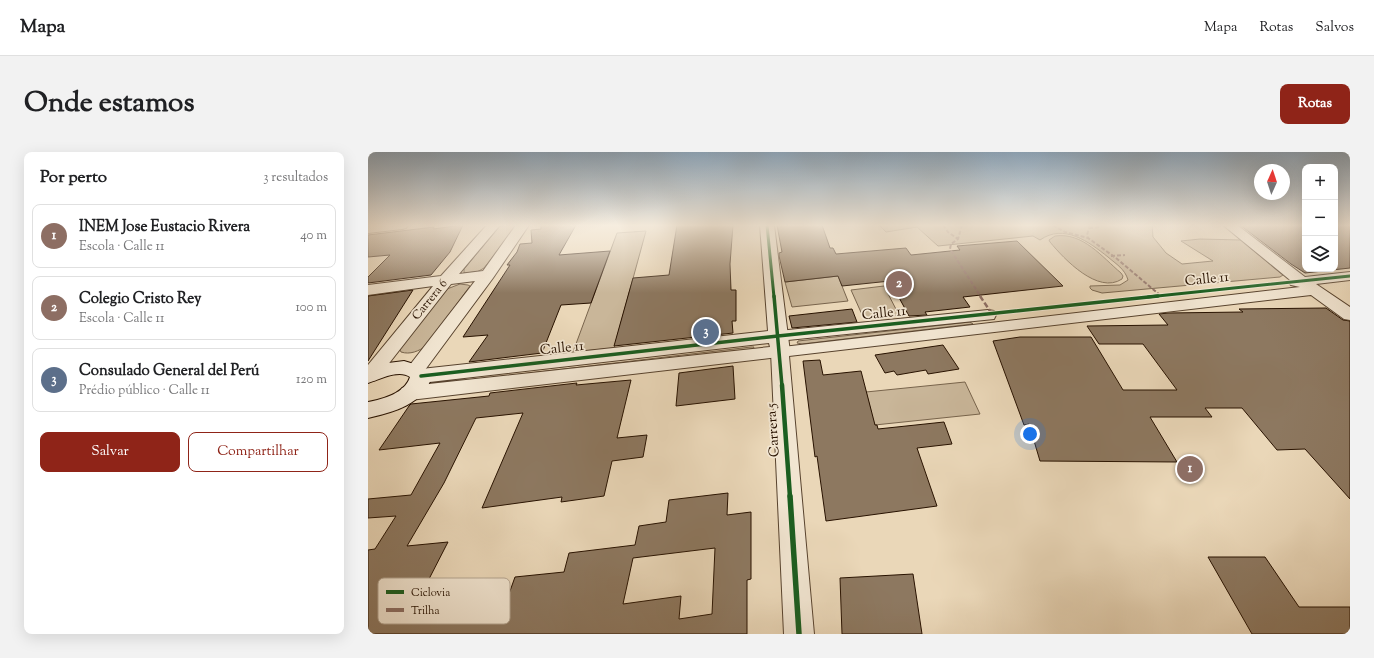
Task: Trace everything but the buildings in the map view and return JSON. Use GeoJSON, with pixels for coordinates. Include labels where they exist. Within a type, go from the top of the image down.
{"type":"FeatureCollection","features":[{"type":"Feature","properties":{"kind":"street","name":"Carrera 6"},"geometry":{"type":"LineString","coordinates":[[368,376],[474,247]]}},
{"type":"Feature","properties":{"kind":"street"},"geometry":{"type":"LineString","coordinates":[[372,414],[397,401],[416,380],[507,247]]}},
{"type":"Feature","properties":{"kind":"street","name":"Carrera 5"},"geometry":{"type":"LineString","coordinates":[[769,247],[779,344],[799,634]]}},
{"type":"Feature","properties":{"kind":"street"},"geometry":{"type":"LineString","coordinates":[[1258,247],[1301,281],[1350,315]]}},
{"type":"Feature","properties":{"kind":"street"},"geometry":{"type":"LineString","coordinates":[[368,290],[488,275]]}},
{"type":"Feature","properties":{"kind":"street","name":"Calle 11"},"geometry":{"type":"LineString","coordinates":[[997,321],[1301,281],[1350,276]]}},
{"type":"Feature","properties":{"kind":"street","name":"Calle 11"},"geometry":{"type":"LineString","coordinates":[[416,380],[1315,290]]}},
{"type":"Feature","properties":{"kind":"street"},"geometry":{"type":"LineString","coordinates":[[368,376],[390,369],[408,368],[416,380]]}},
{"type":"Feature","properties":{"kind":"shaded area"},"geometry":{"type":"Polygon","coordinates":[[[482,247],[500,247],[484,268],[477,272],[464,273],[464,269],[482,247]]]}},
{"type":"Feature","properties":{"kind":"shaded area"},"geometry":{"type":"Polygon","coordinates":[[[612,247],[641,247],[614,348],[573,352],[612,247]]]}},
{"type":"Feature","properties":{"kind":"shaded area"},"geometry":{"type":"Polygon","coordinates":[[[1055,247],[1092,247],[1121,273],[1123,276],[1122,279],[1113,283],[1092,279],[1082,273],[1055,247]]]}},
{"type":"Feature","properties":{"kind":"shaded area"},"geometry":{"type":"Polygon","coordinates":[[[1095,247],[1162,247],[1166,253],[1182,264],[1213,261],[1191,247],[1250,247],[1283,275],[1280,277],[1102,293],[1092,290],[1090,286],[1120,285],[1128,280],[1127,276],[1120,267],[1095,247]]]}},
{"type":"Feature","properties":{"kind":"shaded area"},"geometry":{"type":"Polygon","coordinates":[[[838,276],[848,301],[792,307],[785,282],[838,276]]]}},
{"type":"Feature","properties":{"kind":"shaded area"},"geometry":{"type":"Polygon","coordinates":[[[460,284],[470,286],[426,346],[414,352],[401,352],[401,347],[447,289],[460,284]]]}},
{"type":"Feature","properties":{"kind":"shaded area"},"geometry":{"type":"Polygon","coordinates":[[[884,286],[899,315],[864,319],[851,290],[884,286]]]}},
{"type":"Feature","properties":{"kind":"shaded area"},"geometry":{"type":"Polygon","coordinates":[[[970,322],[973,324],[802,344],[797,343],[798,341],[970,322]]]}},
{"type":"Feature","properties":{"kind":"shaded area"},"geometry":{"type":"Polygon","coordinates":[[[754,347],[753,349],[427,385],[754,347]]]}},
{"type":"Feature","properties":{"kind":"shaded area"},"geometry":{"type":"Polygon","coordinates":[[[965,382],[980,414],[846,428],[843,414],[871,411],[866,392],[965,382]]]}},
{"type":"Feature","properties":{"kind":"marked path"},"geometry":{"type":"LineString","coordinates":[[950,247],[992,314]]}},
{"type":"Feature","properties":{"kind":"marked path"},"geometry":{"type":"LineString","coordinates":[[1101,247],[1161,296]]}},
{"type":"Feature","properties":{"kind":"marked path"},"geometry":{"type":"LineString","coordinates":[[1111,256],[1125,255]]}},
{"type":"Feature","properties":{"kind":"cycle path"},"geometry":{"type":"LineString","coordinates":[[769,247],[780,352],[799,634]]}},
{"type":"Feature","properties":{"kind":"cycle path"},"geometry":{"type":"LineString","coordinates":[[421,376],[778,336],[1350,276]]}},
{"type":"Feature","properties":{"kind":"place","name":"Colegio Cristo Rey"},"geometry":{"type":"Point","coordinates":[899,284]}},
{"type":"Feature","properties":{"kind":"place","name":"Consulado General del Perú"},"geometry":{"type":"Point","coordinates":[706,332]}},
{"type":"Feature","properties":{"kind":"place","name":"INEM Jose Eustacio Rivera"},"geometry":{"type":"Point","coordinates":[1190,469]}}]}
